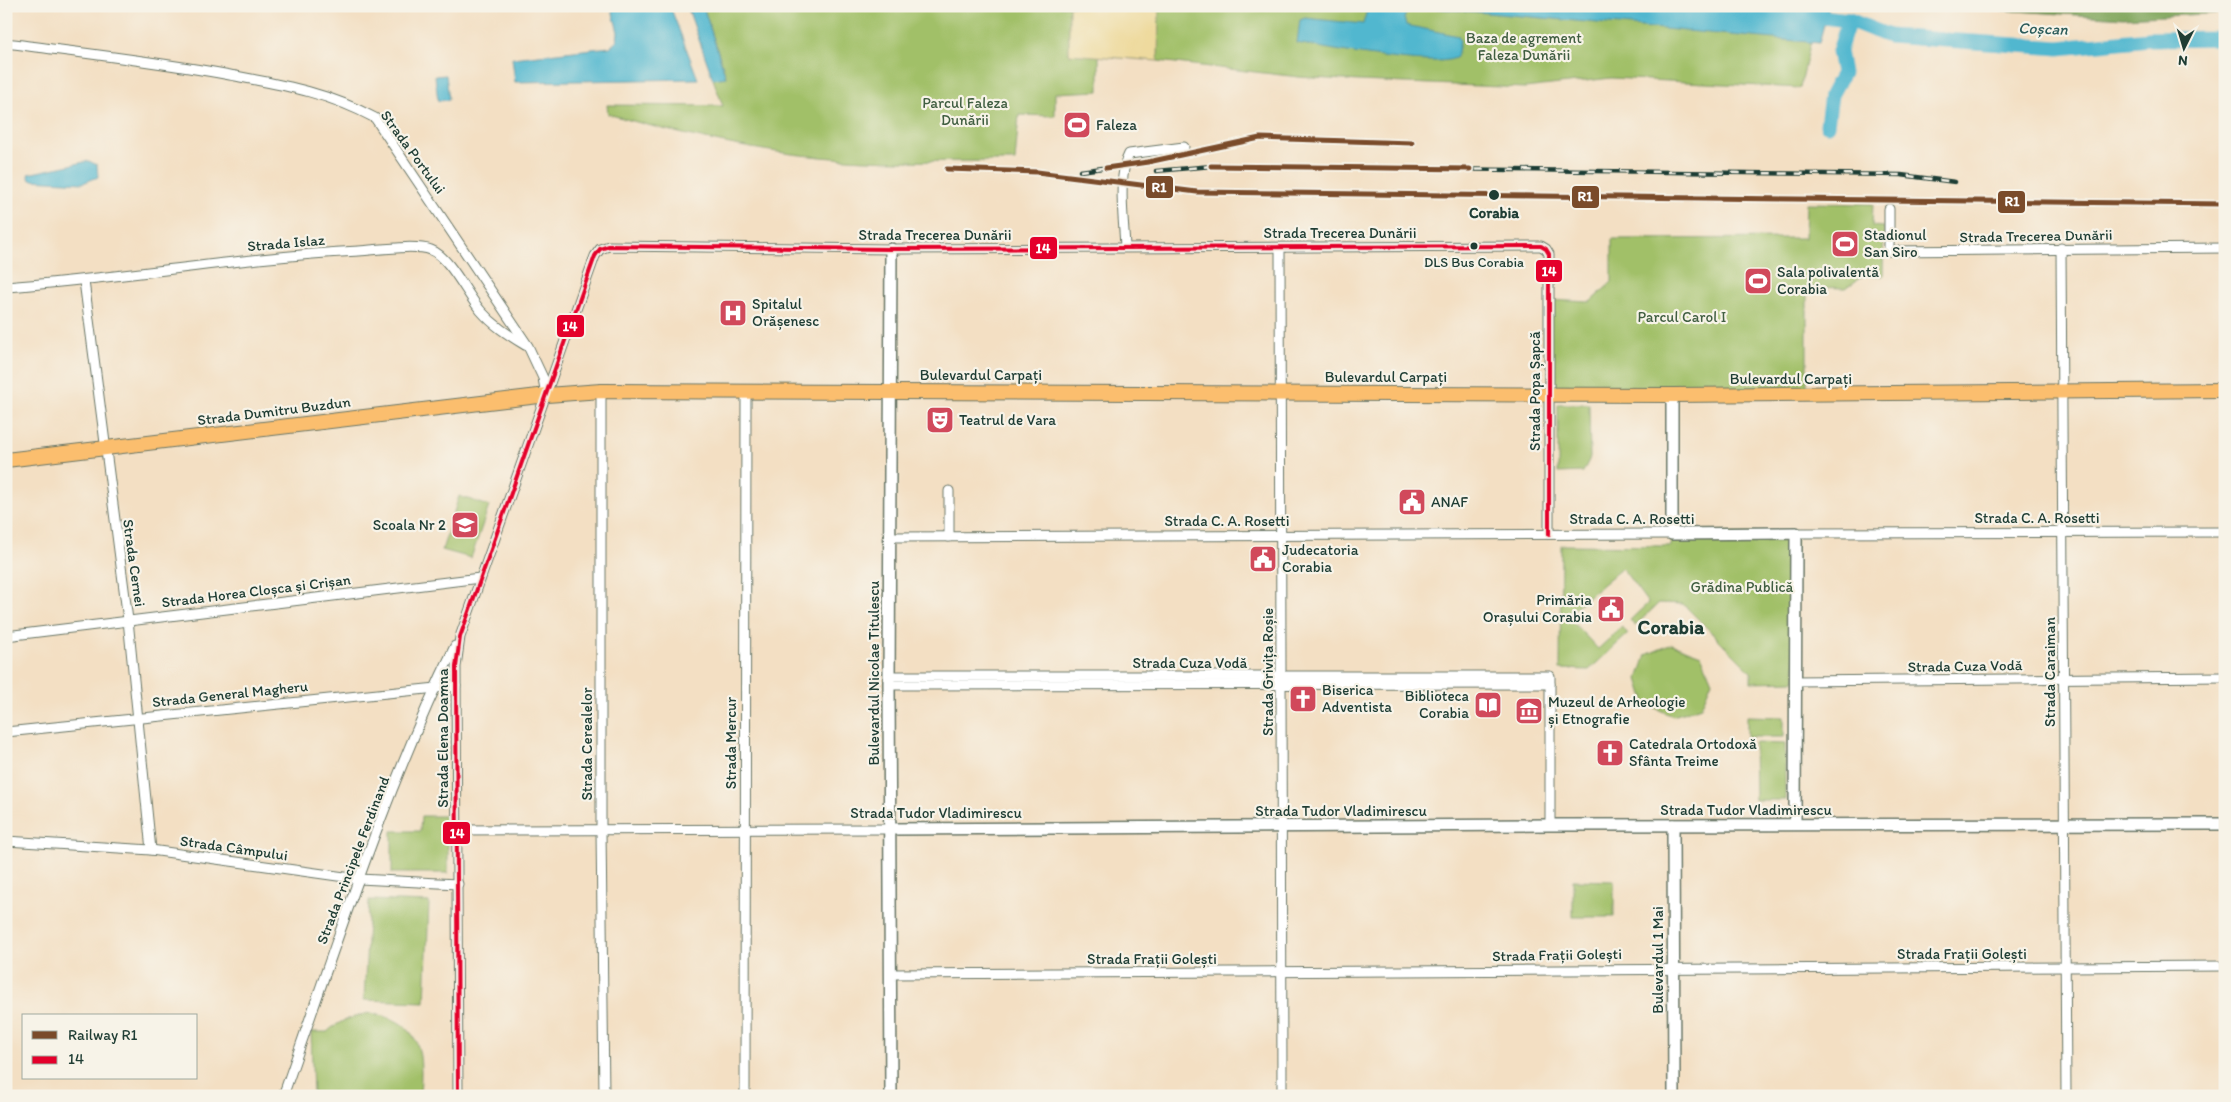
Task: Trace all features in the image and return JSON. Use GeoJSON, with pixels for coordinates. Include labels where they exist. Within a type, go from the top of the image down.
{"type":"FeatureCollection","features":[{"type":"Feature","properties":{"kind":"main road","name":"Bulevardul Carpați"},"geometry":{"type":"LineString","coordinates":[[546,395],[601,391],[890,391],[1672,396],[2225,390]]}},
{"type":"Feature","properties":{"kind":"main road","name":"Strada Dumitru Buzdun"},"geometry":{"type":"LineString","coordinates":[[6,460],[546,395]]}},
{"type":"Feature","properties":{"kind":"street","name":"Strada Portului"},"geometry":{"type":"LineString","coordinates":[[6,43],[162,62],[307,90],[346,102],[375,118],[528,346],[543,378],[546,395]]}},
{"type":"Feature","properties":{"kind":"street"},"geometry":{"type":"LineString","coordinates":[[1125,247],[1123,196],[1125,160],[1128,154],[1184,147]]}},
{"type":"Feature","properties":{"kind":"street","name":"Strada Trecerea Dunării"},"geometry":{"type":"LineString","coordinates":[[1889,210],[1889,251],[2225,248]]}},
{"type":"Feature","properties":{"kind":"street","name":"Strada Trecerea Dunării"},"geometry":{"type":"LineString","coordinates":[[546,395],[595,256],[600,249],[609,246],[891,249],[1541,246],[1546,249]]}},
{"type":"Feature","properties":{"kind":"street","name":"Strada Islaz"},"geometry":{"type":"LineString","coordinates":[[6,287],[84,281],[200,264],[340,252],[423,248],[440,256],[480,310],[497,328],[528,346]]}},
{"type":"Feature","properties":{"kind":"street","name":"Strada Grivița Roșie"},"geometry":{"type":"LineString","coordinates":[[1280,248],[1282,1096]]}},
{"type":"Feature","properties":{"kind":"street","name":"Strada Caraiman"},"geometry":{"type":"LineString","coordinates":[[2061,248],[2066,1096]]}},
{"type":"Feature","properties":{"kind":"street","name":"Bulevardul Nicolae Titulescu"},"geometry":{"type":"LineString","coordinates":[[891,249],[889,537],[891,1096]]}},
{"type":"Feature","properties":{"kind":"street","name":"Strada Popa Șapcă"},"geometry":{"type":"LineString","coordinates":[[1546,249],[1549,254],[1549,534]]}},
{"type":"Feature","properties":{"kind":"street","name":"Strada Cernei"},"geometry":{"type":"LineString","coordinates":[[84,281],[128,620],[151,850]]}},
{"type":"Feature","properties":{"kind":"street","name":"Strada Cerealelor"},"geometry":{"type":"LineString","coordinates":[[601,391],[601,830],[604,1096]]}},
{"type":"Feature","properties":{"kind":"street","name":"Strada Mercur"},"geometry":{"type":"LineString","coordinates":[[745,1096],[746,391]]}},
{"type":"Feature","properties":{"kind":"street","name":"Strada Elena Doamna"},"geometry":{"type":"LineString","coordinates":[[458,1096],[456,686],[460,637],[546,395]]}},
{"type":"Feature","properties":{"kind":"street"},"geometry":{"type":"LineString","coordinates":[[1672,396],[1672,534]]}},
{"type":"Feature","properties":{"kind":"street"},"geometry":{"type":"LineString","coordinates":[[948,537],[949,492]]}},
{"type":"Feature","properties":{"kind":"street","name":"Strada C. A. Rosetti"},"geometry":{"type":"LineString","coordinates":[[889,537],[2225,532]]}},
{"type":"Feature","properties":{"kind":"street"},"geometry":{"type":"LineString","coordinates":[[1795,824],[1796,534]]}},
{"type":"Feature","properties":{"kind":"street","name":"Strada Horea Cloșca și Crișan"},"geometry":{"type":"LineString","coordinates":[[6,636],[480,578]]}},
{"type":"Feature","properties":{"kind":"street","name":"Strada Principele Ferdinand"},"geometry":{"type":"LineString","coordinates":[[283,1096],[359,879],[435,688],[460,637]]}},
{"type":"Feature","properties":{"kind":"street","name":"Strada Cuza Vodă"},"geometry":{"type":"LineString","coordinates":[[1795,681],[2225,677]]}},
{"type":"Feature","properties":{"kind":"street","name":"Strada Cuza Vodă"},"geometry":{"type":"LineString","coordinates":[[889,680],[1550,680],[1550,825]]}},
{"type":"Feature","properties":{"kind":"street","name":"Strada General Magheru"},"geometry":{"type":"LineString","coordinates":[[6,732],[456,686]]}},
{"type":"Feature","properties":{"kind":"street","name":"Strada Tudor Vladimirescu"},"geometry":{"type":"LineString","coordinates":[[458,830],[2225,824]]}},
{"type":"Feature","properties":{"kind":"street","name":"Bulevardul 1 Mai"},"geometry":{"type":"LineString","coordinates":[[1672,825],[1674,1096]]}},
{"type":"Feature","properties":{"kind":"street","name":"Strada Câmpului"},"geometry":{"type":"LineString","coordinates":[[6,841],[151,850],[359,879],[458,884]]}},
{"type":"Feature","properties":{"kind":"street","name":"Strada Frații Golești"},"geometry":{"type":"LineString","coordinates":[[890,974],[2225,966]]}},
{"type":"Feature","properties":{"kind":"green space","name":"Parcul Faleza Dunării"},"geometry":{"type":"Polygon","coordinates":[[[703,6],[952,6],[953,10],[989,6],[1069,6],[1069,54],[1099,56],[1099,91],[1055,93],[1055,116],[1019,115],[1015,161],[893,161],[845,159],[767,151],[714,141],[608,114],[607,105],[723,106],[713,79],[726,76],[703,6]]]}},
{"type":"Feature","properties":{"kind":"green space","name":"Baza de agrement Faleza Dunării"},"geometry":{"type":"Polygon","coordinates":[[[1159,6],[1819,6],[1800,88],[1611,78],[1525,88],[1299,77],[1158,61],[1159,6]]]}},
{"type":"Feature","properties":{"kind":"green space"},"geometry":{"type":"Polygon","coordinates":[[[1938,6],[2225,6],[2225,13],[2123,18],[1938,6]]]}},
{"type":"Feature","properties":{"kind":"green space","name":"Parcul Carol I"},"geometry":{"type":"Polygon","coordinates":[[[1806,203],[1873,204],[1872,226],[1884,227],[1883,276],[1864,275],[1846,288],[1807,287],[1807,395],[1549,395],[1549,300],[1590,302],[1612,282],[1612,239],[1805,238],[1806,203]]]}},
{"type":"Feature","properties":{"kind":"green space"},"geometry":{"type":"Polygon","coordinates":[[[1558,404],[1589,404],[1590,458],[1583,472],[1558,473],[1558,404]]]}},
{"type":"Feature","properties":{"kind":"green space"},"geometry":{"type":"Polygon","coordinates":[[[459,496],[489,506],[471,558],[442,550],[459,496]]]}},
{"type":"Feature","properties":{"kind":"green space","name":"Grădina Publică"},"geometry":{"type":"Polygon","coordinates":[[[1796,533],[1795,681],[1751,682],[1751,672],[1683,604],[1659,603],[1635,626],[1630,620],[1648,603],[1622,568],[1566,615],[1598,649],[1622,627],[1628,634],[1589,670],[1560,669],[1561,545],[1671,546],[1672,534],[1796,533]]]}},
{"type":"Feature","properties":{"kind":"green space"},"geometry":{"type":"Polygon","coordinates":[[[1672,644],[1701,655],[1712,681],[1701,707],[1673,716],[1646,704],[1638,679],[1646,655],[1672,644]]]}},
{"type":"Feature","properties":{"kind":"green space"},"geometry":{"type":"Polygon","coordinates":[[[1747,716],[1784,717],[1784,737],[1747,737],[1747,716]]]}},
{"type":"Feature","properties":{"kind":"green space"},"geometry":{"type":"Polygon","coordinates":[[[1754,743],[1785,744],[1785,800],[1755,800],[1754,743]]]}},
{"type":"Feature","properties":{"kind":"green space"},"geometry":{"type":"Polygon","coordinates":[[[421,816],[448,816],[448,873],[392,873],[392,831],[420,831],[421,816]]]}},
{"type":"Feature","properties":{"kind":"green space"},"geometry":{"type":"Polygon","coordinates":[[[1573,880],[1614,881],[1614,917],[1573,917],[1573,880]]]}},
{"type":"Feature","properties":{"kind":"green space"},"geometry":{"type":"Polygon","coordinates":[[[369,900],[429,902],[425,1002],[364,1000],[369,900]]]}},
{"type":"Feature","properties":{"kind":"green space"},"geometry":{"type":"Polygon","coordinates":[[[370,1013],[387,1017],[400,1023],[416,1041],[421,1065],[420,1096],[313,1096],[311,1032],[327,1032],[347,1019],[370,1013]]]}},
{"type":"Feature","properties":{"kind":"sand"},"geometry":{"type":"Polygon","coordinates":[[[1069,6],[1159,6],[1158,61],[1069,54],[1069,6]]]}},
{"type":"Feature","properties":{"kind":"water"},"geometry":{"type":"Polygon","coordinates":[[[611,6],[670,6],[698,79],[515,82],[512,58],[610,47],[617,41],[618,32],[611,6]]]}},
{"type":"Feature","properties":{"kind":"water"},"geometry":{"type":"Polygon","coordinates":[[[687,6],[703,6],[726,77],[713,79],[687,6]]]}},
{"type":"Feature","properties":{"kind":"water"},"geometry":{"type":"Polygon","coordinates":[[[1366,6],[1410,6],[1404,18],[1406,25],[1458,36],[1460,41],[1457,57],[1446,60],[1405,60],[1297,43],[1300,20],[1305,18],[1363,24],[1367,10],[1366,6]]]}},
{"type":"Feature","properties":{"kind":"water"},"geometry":{"type":"Polygon","coordinates":[[[1410,6],[1829,6],[1819,43],[1410,6]]]}},
{"type":"Feature","properties":{"kind":"water"},"geometry":{"type":"Polygon","coordinates":[[[446,75],[449,100],[438,101],[435,76],[446,75]]]}},
{"type":"Feature","properties":{"kind":"water"},"geometry":{"type":"Polygon","coordinates":[[[89,161],[97,165],[98,177],[83,183],[30,180],[28,174],[89,161]]]}},
{"type":"Feature","properties":{"kind":"waterway","name":"Coșcan"},"geometry":{"type":"LineString","coordinates":[[1805,15],[1849,20],[1889,36],[2059,48],[2149,39],[2225,38]]}},
{"type":"Feature","properties":{"kind":"waterway"},"geometry":{"type":"LineString","coordinates":[[1827,125],[1831,95],[1843,73],[1839,51],[1849,20]]}},
{"type":"Feature","properties":{"kind":"railway"},"geometry":{"type":"LineString","coordinates":[[1080,171],[1148,162],[1260,138],[1412,143]]}},
{"type":"Feature","properties":{"kind":"railway"},"geometry":{"type":"LineString","coordinates":[[1156,171],[1212,166],[1901,175],[1955,182]]}},
{"type":"Feature","properties":{"kind":"railway"},"geometry":{"type":"LineString","coordinates":[[947,169],[1037,172],[1197,192],[1499,195]]}},
{"type":"Feature","properties":{"kind":"rail line","name":"R1"},"geometry":{"type":"LineString","coordinates":[[1106,168],[1148,162],[1260,138],[1412,143]]}},
{"type":"Feature","properties":{"kind":"rail line","name":"R1"},"geometry":{"type":"LineString","coordinates":[[1211,166],[1470,169]]}},
{"type":"Feature","properties":{"kind":"rail line","name":"R1"},"geometry":{"type":"LineString","coordinates":[[947,169],[1037,172],[1197,192],[2225,204]]}},
{"type":"Feature","properties":{"kind":"transit line","name":"14"},"geometry":{"type":"LineString","coordinates":[[458,1096],[456,667],[460,637],[595,256],[600,249],[609,246],[891,249],[1541,246],[1549,254],[1549,534]]}},
{"type":"Feature","properties":{"kind":"place","name":"Faleza"},"geometry":{"type":"Point","coordinates":[1077,125]}},
{"type":"Feature","properties":{"kind":"place","name":"Corabia"},"geometry":{"type":"Point","coordinates":[1494,195]}},
{"type":"Feature","properties":{"kind":"place","name":"Stadionul San Siro"},"geometry":{"type":"Point","coordinates":[1845,244]}},
{"type":"Feature","properties":{"kind":"place","name":"DLS Bus Corabia"},"geometry":{"type":"Point","coordinates":[1474,246]}},
{"type":"Feature","properties":{"kind":"place","name":"Sala polivalentă Corabia"},"geometry":{"type":"Point","coordinates":[1758,281]}},
{"type":"Feature","properties":{"kind":"place","name":"Spitalul Orășenesc"},"geometry":{"type":"Point","coordinates":[733,313]}},
{"type":"Feature","properties":{"kind":"place","name":"Teatrul de Vara"},"geometry":{"type":"Point","coordinates":[940,420]}},
{"type":"Feature","properties":{"kind":"place","name":"ANAF"},"geometry":{"type":"Point","coordinates":[1412,502]}},
{"type":"Feature","properties":{"kind":"place","name":"Scoala Nr 2"},"geometry":{"type":"Point","coordinates":[465,525]}},
{"type":"Feature","properties":{"kind":"place","name":"Judecatoria Corabia"},"geometry":{"type":"Point","coordinates":[1263,559]}},
{"type":"Feature","properties":{"kind":"place","name":"Primăria Orașului Corabia"},"geometry":{"type":"Point","coordinates":[1611,609]}},
{"type":"Feature","properties":{"kind":"place","name":"Biserica Adventista"},"geometry":{"type":"Point","coordinates":[1303,699]}},
{"type":"Feature","properties":{"kind":"place","name":"Biblioteca Corabia"},"geometry":{"type":"Point","coordinates":[1488,705]}},
{"type":"Feature","properties":{"kind":"place","name":"Muzeul de Arheologie și Etnografie"},"geometry":{"type":"Point","coordinates":[1529,711]}},
{"type":"Feature","properties":{"kind":"place","name":"Catedrala Ortodoxă Sfânta Treime"},"geometry":{"type":"Point","coordinates":[1610,753]}},
{"type":"Feature","properties":{"kind":"district","name":"Corabia"},"geometry":{"type":"Point","coordinates":[1671,627]}}]}
